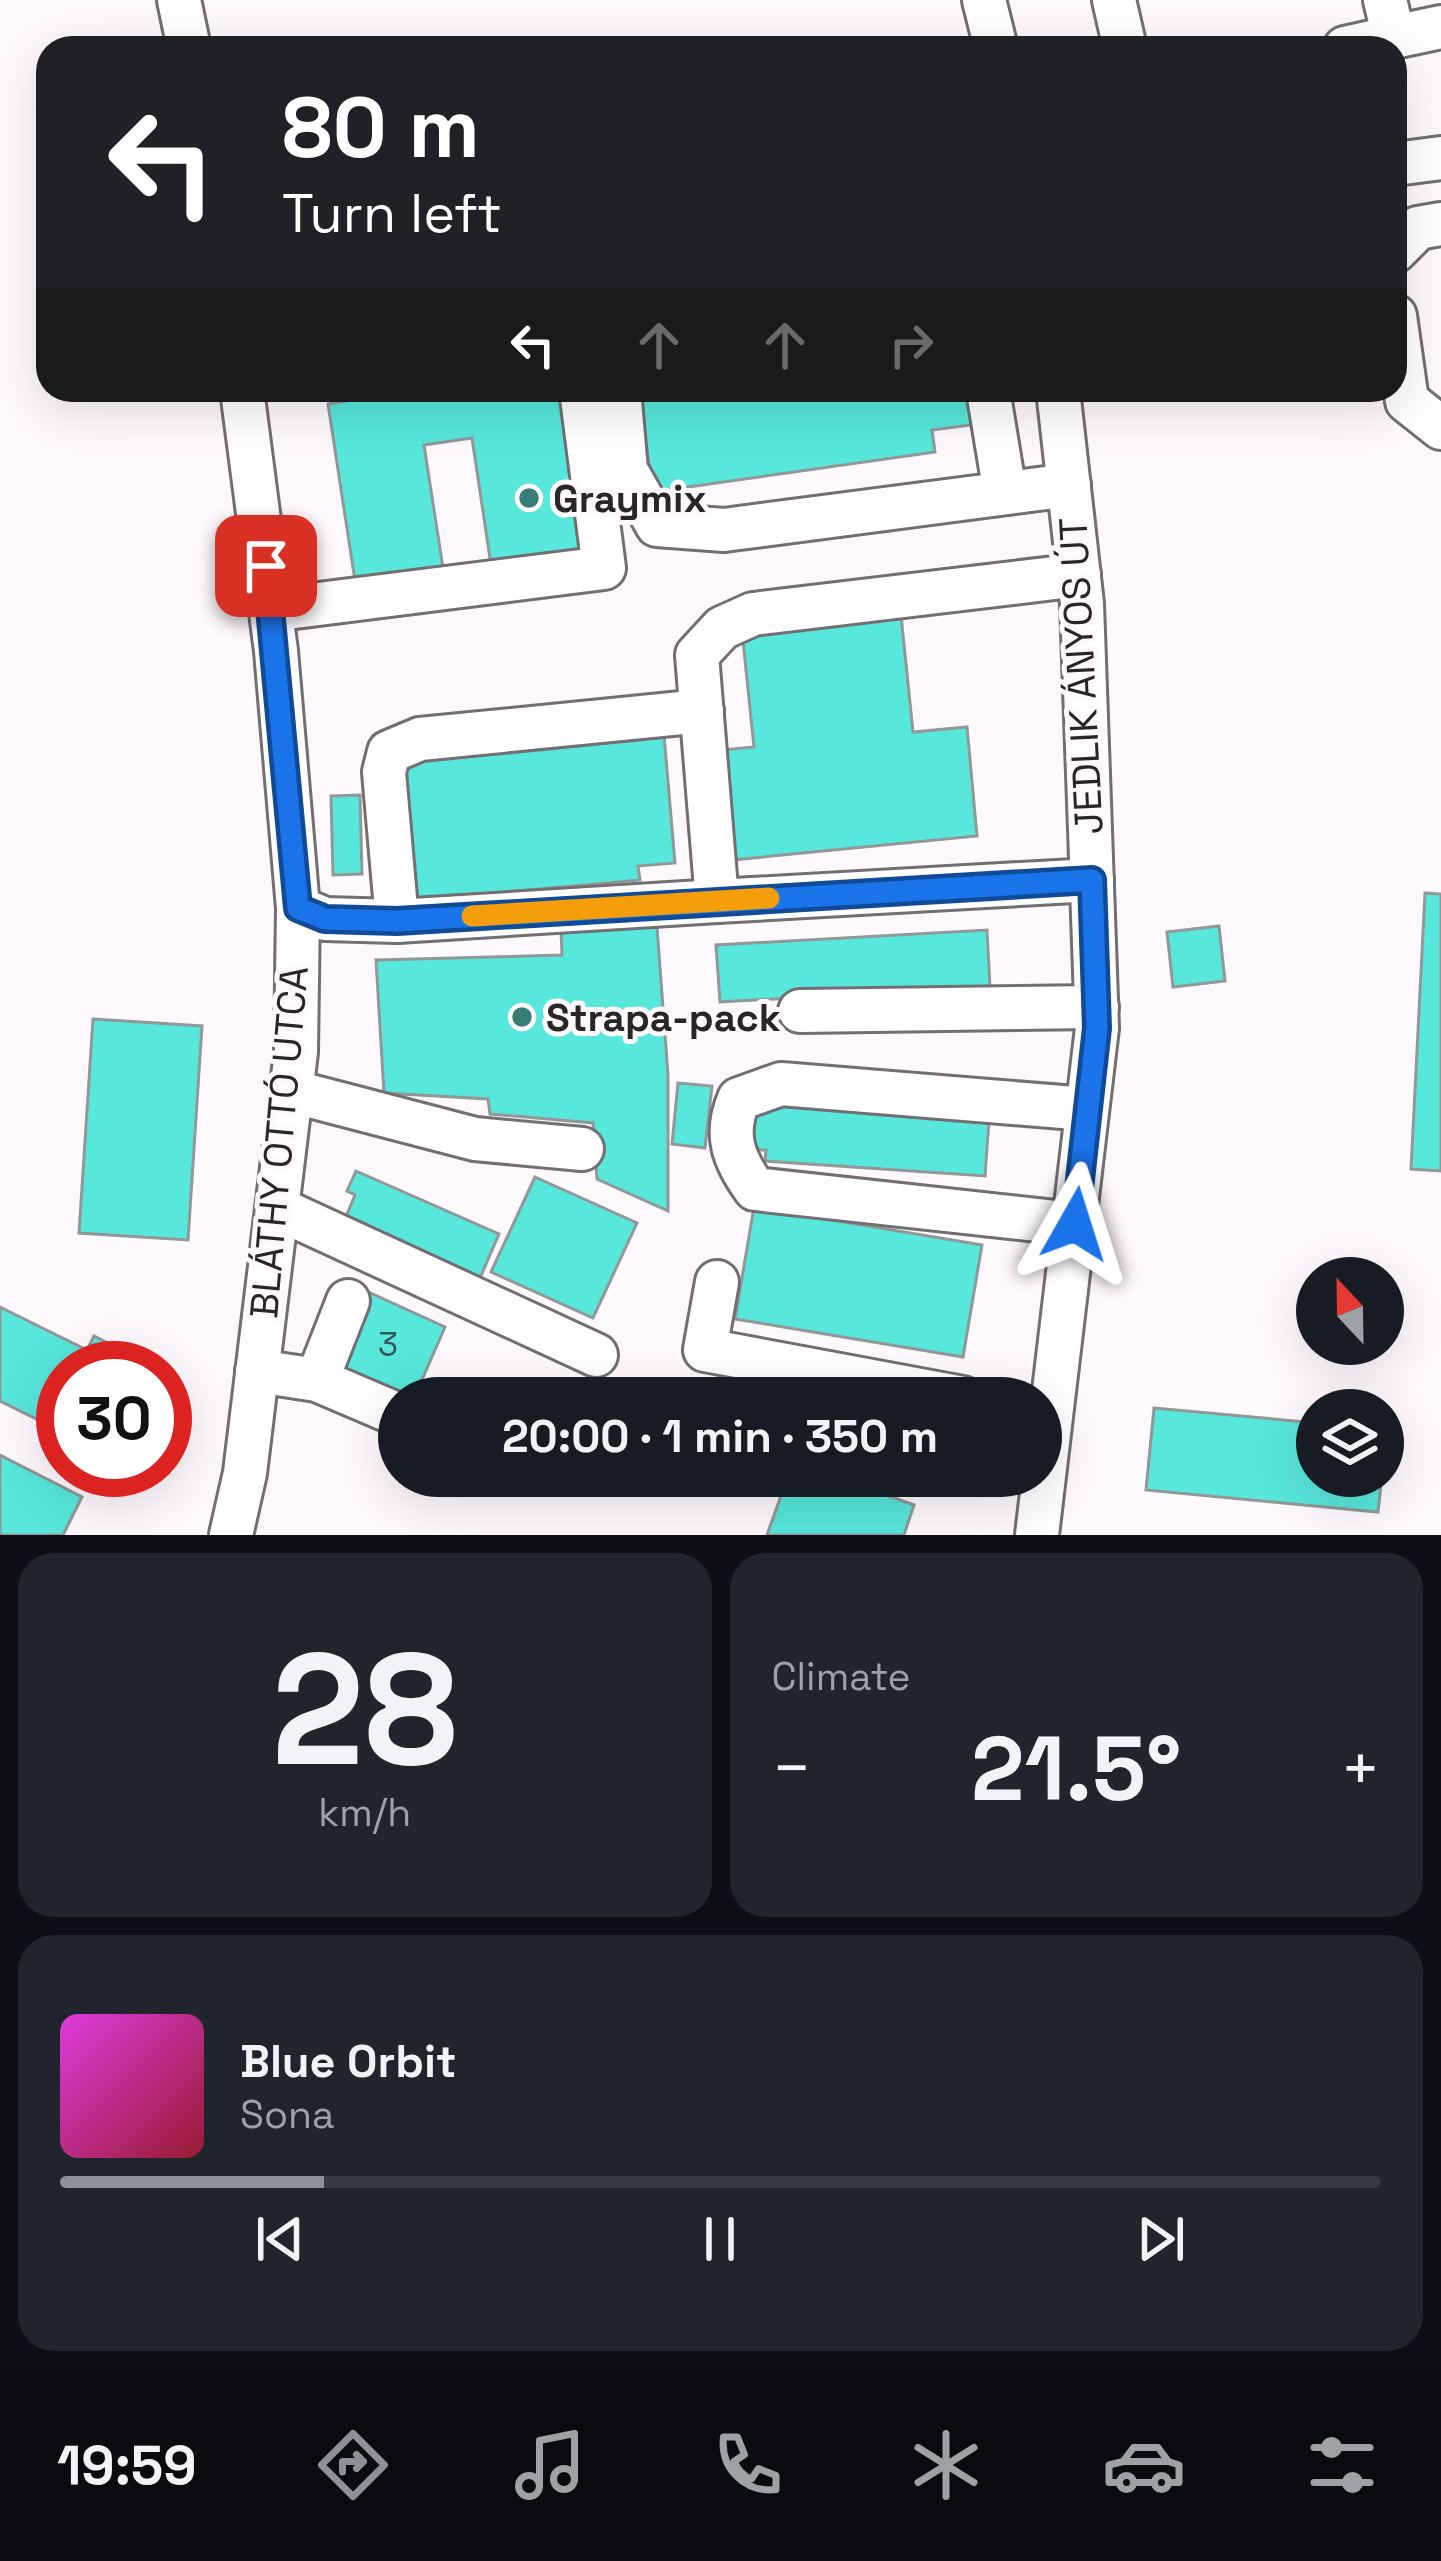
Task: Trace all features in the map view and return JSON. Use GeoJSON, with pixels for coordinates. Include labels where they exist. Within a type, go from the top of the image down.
{"type":"FeatureCollection","features":[{"type":"Feature","properties":{"kind":"street"},"geometry":{"type":"LineString","coordinates":[[179,0],[186,36]]}},
{"type":"Feature","properties":{"kind":"street"},"geometry":{"type":"LineString","coordinates":[[984,0],[993,36]]}},
{"type":"Feature","properties":{"kind":"street"},"geometry":{"type":"LineString","coordinates":[[1114,0],[1122,36]]}},
{"type":"Feature","properties":{"kind":"street"},"geometry":{"type":"LineString","coordinates":[[1363,36],[1389,18],[1441,27]]}},
{"type":"Feature","properties":{"kind":"street"},"geometry":{"type":"LineString","coordinates":[[1407,162],[1441,158]]}},
{"type":"Feature","properties":{"kind":"street"},"geometry":{"type":"LineString","coordinates":[[1407,239],[1418,228],[1441,224]]}},
{"type":"Feature","properties":{"kind":"street"},"geometry":{"type":"LineString","coordinates":[[1407,401],[1441,428]]}},
{"type":"Feature","properties":{"kind":"street","name":"BLÁTHY OTTÓ UTCA"},"geometry":{"type":"LineString","coordinates":[[231,1535],[245,1473],[296,1052],[298,908],[271,610],[244,402]]}},
{"type":"Feature","properties":{"kind":"street"},"geometry":{"type":"LineString","coordinates":[[271,610],[604,568],[583,402]]}},
{"type":"Feature","properties":{"kind":"street"},"geometry":{"type":"LineString","coordinates":[[620,402],[626,470],[657,525],[724,530],[1069,485]]}},
{"type":"Feature","properties":{"kind":"street"},"geometry":{"type":"LineString","coordinates":[[990,402],[1005,493]]}},
{"type":"Feature","properties":{"kind":"street","name":"JEDLIK ÁNYOS ÚT"},"geometry":{"type":"LineString","coordinates":[[1052,1377],[1075,1224],[1096,1007],[1079,575],[1059,402]]}},
{"type":"Feature","properties":{"kind":"street"},"geometry":{"type":"LineString","coordinates":[[716,901],[698,655],[722,628],[753,614],[936,602],[1079,575]]}},
{"type":"Feature","properties":{"kind":"street"},"geometry":{"type":"LineString","coordinates":[[397,921],[384,772],[389,752],[420,740],[702,711]]}},
{"type":"Feature","properties":{"kind":"street"},"geometry":{"type":"LineString","coordinates":[[298,908],[325,919],[397,921],[1092,880]]}},
{"type":"Feature","properties":{"kind":"street"},"geometry":{"type":"LineString","coordinates":[[800,1011],[1096,1007]]}},
{"type":"Feature","properties":{"kind":"street"},"geometry":{"type":"LineString","coordinates":[[1075,1224],[755,1189],[735,1162],[729,1123],[739,1099],[781,1084],[1087,1109]]}},
{"type":"Feature","properties":{"kind":"street"},"geometry":{"type":"LineString","coordinates":[[291,1091],[572,1160]]}},
{"type":"Feature","properties":{"kind":"street"},"geometry":{"type":"LineString","coordinates":[[277,1208],[596,1355]]}},
{"type":"Feature","properties":{"kind":"street"},"geometry":{"type":"LineString","coordinates":[[717,1282],[705,1350],[850,1377]]}},
{"type":"Feature","properties":{"kind":"street"},"geometry":{"type":"LineString","coordinates":[[317,1379],[348,1301]]}},
{"type":"Feature","properties":{"kind":"street"},"geometry":{"type":"LineString","coordinates":[[257,1371],[317,1379],[378,1406]]}},
{"type":"Feature","properties":{"kind":"street","name":"JEDLIK ÁNYOS ÚT"},"geometry":{"type":"LineString","coordinates":[[1037,1535],[1040,1497]]}},
{"type":"Feature","properties":{"kind":"building","name":"Graymix"},"geometry":{"type":"Polygon","coordinates":[[[563,402],[586,551],[491,565],[472,438],[424,445],[443,568],[355,581],[328,404],[563,402]]]}},
{"type":"Feature","properties":{"kind":"building"},"geometry":{"type":"Polygon","coordinates":[[[640,402],[968,402],[971,425],[932,430],[935,452],[653,492],[640,402]]]}},
{"type":"Feature","properties":{"kind":"building"},"geometry":{"type":"Polygon","coordinates":[[[901,615],[913,732],[967,727],[977,836],[722,861],[711,751],[754,747],[742,631],[901,615]]]}},
{"type":"Feature","properties":{"kind":"building"},"geometry":{"type":"Polygon","coordinates":[[[664,735],[675,863],[638,866],[640,880],[406,901],[393,759],[664,735]]]}},
{"type":"Feature","properties":{"kind":"building"},"geometry":{"type":"Polygon","coordinates":[[[360,795],[362,874],[333,875],[331,796],[360,795]]]}},
{"type":"Feature","properties":{"kind":"building"},"geometry":{"type":"Polygon","coordinates":[[[1425,893],[1441,894],[1441,1171],[1411,1169],[1425,893]]]}},
{"type":"Feature","properties":{"kind":"building"},"geometry":{"type":"Polygon","coordinates":[[[1219,926],[1225,981],[1173,987],[1167,932],[1219,926]]]}},
{"type":"Feature","properties":{"kind":"building","name":"Strapa-pack"},"geometry":{"type":"Polygon","coordinates":[[[657,927],[668,1075],[668,1211],[597,1179],[593,1123],[490,1114],[488,1099],[384,1093],[376,960],[562,955],[561,930],[657,927]]]}},
{"type":"Feature","properties":{"kind":"building"},"geometry":{"type":"Polygon","coordinates":[[[987,930],[990,987],[720,1002],[716,945],[987,930]]]}},
{"type":"Feature","properties":{"kind":"building"},"geometry":{"type":"Polygon","coordinates":[[[93,1019],[202,1026],[188,1240],[79,1233],[93,1019]]]}},
{"type":"Feature","properties":{"kind":"building"},"geometry":{"type":"Polygon","coordinates":[[[678,1083],[712,1086],[705,1148],[672,1144],[678,1083]]]}},
{"type":"Feature","properties":{"kind":"building"},"geometry":{"type":"Polygon","coordinates":[[[748,1100],[990,1107],[985,1176],[765,1161],[766,1150],[745,1149],[748,1100]]]}},
{"type":"Feature","properties":{"kind":"building"},"geometry":{"type":"Polygon","coordinates":[[[356,1171],[499,1234],[480,1278],[345,1219],[355,1195],[347,1191],[356,1171]]]}},
{"type":"Feature","properties":{"kind":"building"},"geometry":{"type":"Polygon","coordinates":[[[535,1177],[637,1223],[593,1318],[491,1272],[535,1177]]]}},
{"type":"Feature","properties":{"kind":"building"},"geometry":{"type":"Polygon","coordinates":[[[754,1207],[982,1245],[963,1357],[735,1319],[754,1207]]]}},
{"type":"Feature","properties":{"kind":"building"},"geometry":{"type":"Polygon","coordinates":[[[364,1290],[445,1327],[423,1377],[378,1377],[378,1383],[331,1363],[364,1290]]]}},
{"type":"Feature","properties":{"kind":"building"},"geometry":{"type":"Polygon","coordinates":[[[0,1307],[69,1341],[36,1341],[36,1419],[0,1401],[0,1307]]]}},
{"type":"Feature","properties":{"kind":"building"},"geometry":{"type":"Polygon","coordinates":[[[1154,1408],[1296,1421],[1296,1497],[1380,1497],[1378,1512],[1146,1490],[1154,1408]]]}},
{"type":"Feature","properties":{"kind":"building"},"geometry":{"type":"Polygon","coordinates":[[[0,1455],[36,1473],[36,1497],[82,1497],[63,1535],[0,1535],[0,1455]]]}},
{"type":"Feature","properties":{"kind":"building"},"geometry":{"type":"Polygon","coordinates":[[[781,1497],[892,1497],[914,1505],[904,1535],[767,1535],[781,1497]]]}},
{"type":"Feature","properties":{"kind":"slow traffic"},"geometry":{"type":"LineString","coordinates":[[472,916],[769,898]]}},
{"type":"Feature","properties":{"kind":"place","name":"Graymix"},"geometry":{"type":"Point","coordinates":[529,498]}},
{"type":"Feature","properties":{"kind":"place","name":"Strapa-pack"},"geometry":{"type":"Point","coordinates":[522,1017]}},
{"type":"Feature","properties":{"kind":"route"},"geometry":{"type":"LineString","coordinates":[[266,566],[298,908],[325,919],[397,921],[1092,880],[1097,1028],[1075,1224]]}}]}
